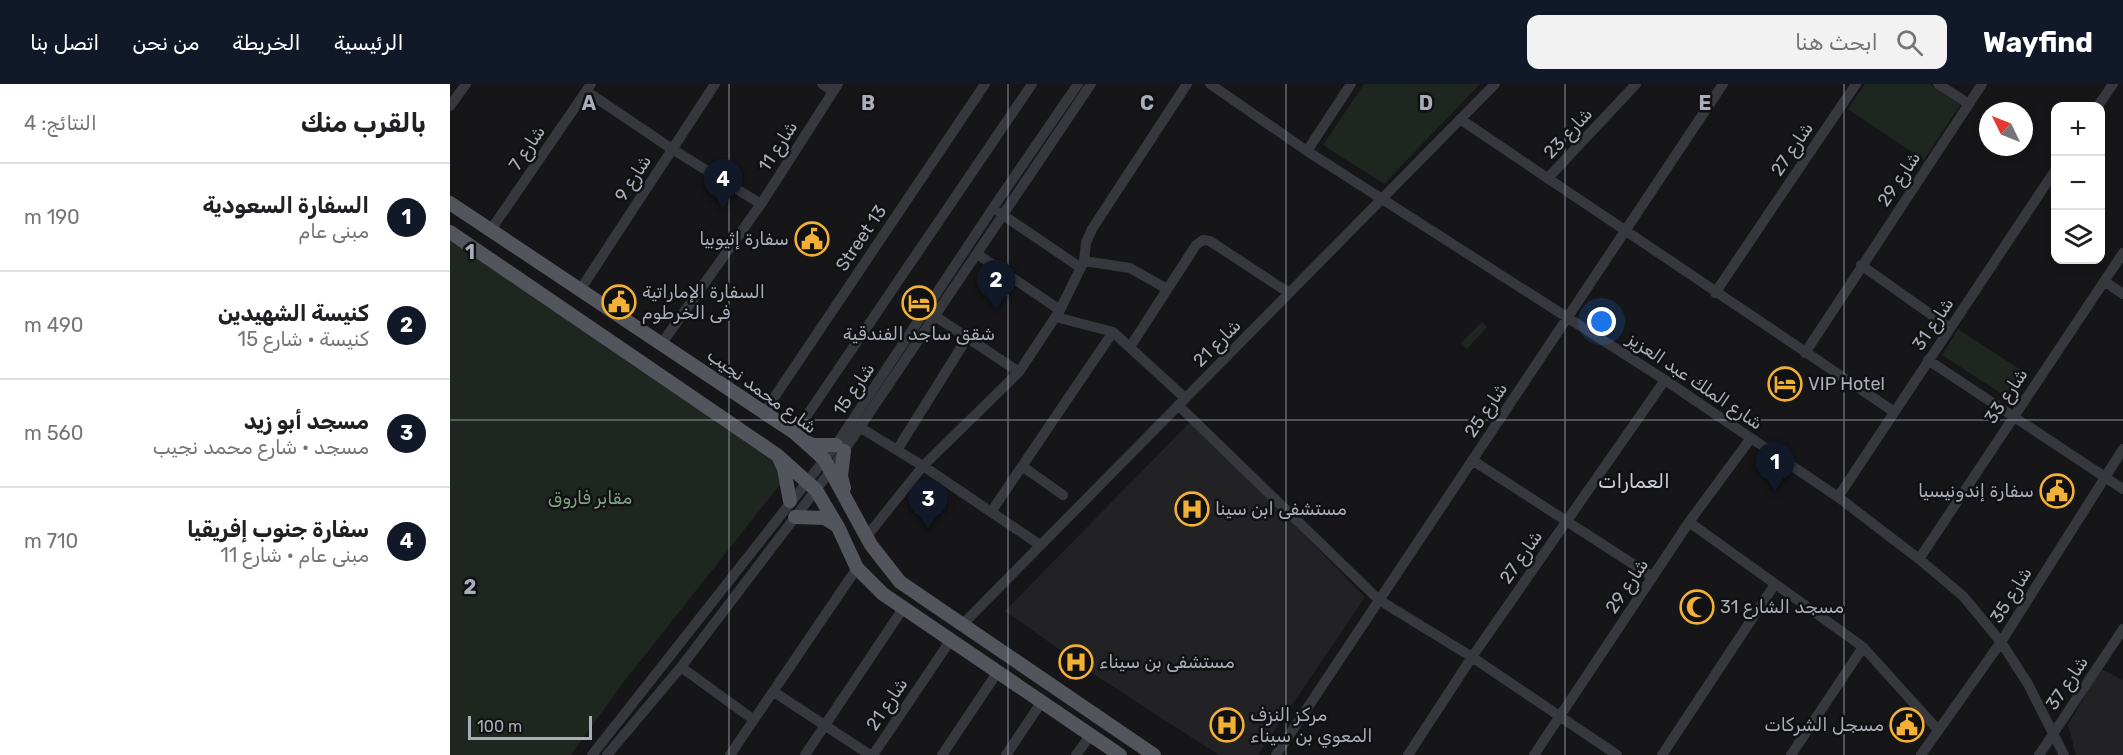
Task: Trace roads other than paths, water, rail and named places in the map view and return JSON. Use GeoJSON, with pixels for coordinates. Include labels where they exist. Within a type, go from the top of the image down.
{"type":"FeatureCollection","features":[{"type":"Feature","properties":{"kind":"main road","name":"شارع محمد نجيب"},"geometry":{"type":"LineString","coordinates":[[450,203],[765,411],[798,436],[828,465],[867,536],[900,582],[1154,755]]}},
{"type":"Feature","properties":{"kind":"main road"},"geometry":{"type":"LineString","coordinates":[[455,235],[473,237],[473,219]]}},
{"type":"Feature","properties":{"kind":"main road"},"geometry":{"type":"LineString","coordinates":[[455,235],[777,455],[811,485],[838,527],[857,568],[902,610],[1120,755]]}},
{"type":"Feature","properties":{"kind":"main road"},"geometry":{"type":"LineString","coordinates":[[502,265],[492,252],[498,246],[511,244]]}},
{"type":"Feature","properties":{"kind":"main road"},"geometry":{"type":"LineString","coordinates":[[798,436],[813,445],[840,448],[841,476],[849,505]]}},
{"type":"Feature","properties":{"kind":"main road"},"geometry":{"type":"LineString","coordinates":[[777,455],[784,469],[790,501]]}},
{"type":"Feature","properties":{"kind":"main road"},"geometry":{"type":"LineString","coordinates":[[795,517],[825,518],[838,527]]}},
{"type":"Feature","properties":{"kind":"street"},"geometry":{"type":"LineString","coordinates":[[450,106],[465,84]]}},
{"type":"Feature","properties":{"kind":"street","name":"شارع 9"},"geometry":{"type":"LineString","coordinates":[[580,290],[715,84]]}},
{"type":"Feature","properties":{"kind":"street"},"geometry":{"type":"LineString","coordinates":[[822,84],[836,88]]}},
{"type":"Feature","properties":{"kind":"street","name":"Street 13"},"geometry":{"type":"LineString","coordinates":[[765,411],[985,84]]}},
{"type":"Feature","properties":{"kind":"street"},"geometry":{"type":"LineString","coordinates":[[798,436],[1032,84]]}},
{"type":"Feature","properties":{"kind":"street","name":"شارع 15"},"geometry":{"type":"LineString","coordinates":[[840,448],[861,428],[935,309],[993,208],[1078,84]]}},
{"type":"Feature","properties":{"kind":"street","name":"شارع 15"},"geometry":{"type":"LineString","coordinates":[[592,755],[790,501],[811,485],[828,465],[935,309],[977,255],[1091,84]]}},
{"type":"Feature","properties":{"kind":"street"},"geometry":{"type":"LineString","coordinates":[[867,536],[923,466],[1019,372],[1058,314],[1082,265],[1086,243],[1092,229],[1187,84]]}},
{"type":"Feature","properties":{"kind":"street"},"geometry":{"type":"LineString","coordinates":[[1307,151],[1351,84]]}},
{"type":"Feature","properties":{"kind":"street","name":"شارع 21"},"geometry":{"type":"LineString","coordinates":[[962,625],[1495,84]]}},
{"type":"Feature","properties":{"kind":"street","name":"شارع 23"},"geometry":{"type":"LineString","coordinates":[[1548,178],[1636,84]]}},
{"type":"Feature","properties":{"kind":"street","name":"شارع 25"},"geometry":{"type":"LineString","coordinates":[[1276,755],[1723,84]]}},
{"type":"Feature","properties":{"kind":"street","name":"شارع 27"},"geometry":{"type":"LineString","coordinates":[[1715,293],[1856,84]]}},
{"type":"Feature","properties":{"kind":"street"},"geometry":{"type":"LineString","coordinates":[[1938,84],[1969,104]]}},
{"type":"Feature","properties":{"kind":"street","name":"شارع 29"},"geometry":{"type":"LineString","coordinates":[[1805,353],[1982,84]]}},
{"type":"Feature","properties":{"kind":"street"},"geometry":{"type":"LineString","coordinates":[[2101,102],[2113,84]]}},
{"type":"Feature","properties":{"kind":"street","name":"شارع الملك عبد العزيز"},"geometry":{"type":"LineString","coordinates":[[1215,85],[1307,151],[1665,380],[1838,497],[1919,559],[1963,596],[2001,642],[2055,732],[2064,755]]}},
{"type":"Feature","properties":{"kind":"street"},"geometry":{"type":"LineString","coordinates":[[589,87],[672,149],[760,204]]}},
{"type":"Feature","properties":{"kind":"street","name":"شارع 7"},"geometry":{"type":"LineString","coordinates":[[490,231],[589,87]]}},
{"type":"Feature","properties":{"kind":"street","name":"شارع 11"},"geometry":{"type":"LineString","coordinates":[[662,343],[760,204],[836,88]]}},
{"type":"Feature","properties":{"kind":"street"},"geometry":{"type":"LineString","coordinates":[[1460,119],[1893,411]]}},
{"type":"Feature","properties":{"kind":"street","name":"شارع 31"},"geometry":{"type":"LineString","coordinates":[[1838,497],[2051,175]]}},
{"type":"Feature","properties":{"kind":"street"},"geometry":{"type":"LineString","coordinates":[[993,208],[1082,265],[1130,268],[1167,289]]}},
{"type":"Feature","properties":{"kind":"street"},"geometry":{"type":"LineString","coordinates":[[1130,347],[1196,245],[1203,240],[1210,241],[1289,293]]}},
{"type":"Feature","properties":{"kind":"street","name":"شارع 33"},"geometry":{"type":"LineString","coordinates":[[1919,559],[2123,253]]}},
{"type":"Feature","properties":{"kind":"street"},"geometry":{"type":"LineString","coordinates":[[977,255],[1058,314],[1113,332],[1379,600],[1472,657],[1617,755]]}},
{"type":"Feature","properties":{"kind":"street"},"geometry":{"type":"LineString","coordinates":[[1862,265],[1950,328]]}},
{"type":"Feature","properties":{"kind":"street"},"geometry":{"type":"LineString","coordinates":[[2104,281],[2123,294]]}},
{"type":"Feature","properties":{"kind":"street"},"geometry":{"type":"LineString","coordinates":[[935,309],[968,338],[1019,372]]}},
{"type":"Feature","properties":{"kind":"street"},"geometry":{"type":"LineString","coordinates":[[991,512],[1113,332]]}},
{"type":"Feature","properties":{"kind":"street"},"geometry":{"type":"LineString","coordinates":[[897,450],[968,338]]}},
{"type":"Feature","properties":{"kind":"street"},"geometry":{"type":"LineString","coordinates":[[1928,360],[2123,489]]}},
{"type":"Feature","properties":{"kind":"street","name":"شارع 27"},"geometry":{"type":"LineString","coordinates":[[1408,755],[1472,657],[1665,380]]}},
{"type":"Feature","properties":{"kind":"street"},"geometry":{"type":"LineString","coordinates":[[861,428],[923,466],[1040,545]]}},
{"type":"Feature","properties":{"kind":"street","name":"شارع 29"},"geometry":{"type":"LineString","coordinates":[[1534,755],[1689,522],[1751,438]]}},
{"type":"Feature","properties":{"kind":"street","name":"شارع 35"},"geometry":{"type":"LineString","coordinates":[[1921,755],[2001,642],[2123,449]]}},
{"type":"Feature","properties":{"kind":"street"},"geometry":{"type":"LineString","coordinates":[[1472,460],[1653,578]]}},
{"type":"Feature","properties":{"kind":"street"},"geometry":{"type":"LineString","coordinates":[[1022,466],[1063,495]]}},
{"type":"Feature","properties":{"kind":"street","name":"شارع 15"},"geometry":{"type":"LineString","coordinates":[[607,755],[681,667],[795,517],[811,485]]}},
{"type":"Feature","properties":{"kind":"street"},"geometry":{"type":"LineString","coordinates":[[1689,522],[1863,647],[1938,730]]}},
{"type":"Feature","properties":{"kind":"street"},"geometry":{"type":"LineString","coordinates":[[730,755],[857,568]]}},
{"type":"Feature","properties":{"kind":"street"},"geometry":{"type":"LineString","coordinates":[[1662,755],[1775,584]]}},
{"type":"Feature","properties":{"kind":"street"},"geometry":{"type":"LineString","coordinates":[[805,755],[902,610]]}},
{"type":"Feature","properties":{"kind":"street","name":"شارع 37"},"geometry":{"type":"LineString","coordinates":[[2039,755],[2123,629]]}},
{"type":"Feature","properties":{"kind":"street","name":"شارع 21"},"geometry":{"type":"LineString","coordinates":[[871,755],[950,641]]}},
{"type":"Feature","properties":{"kind":"street"},"geometry":{"type":"LineString","coordinates":[[1791,755],[1863,647]]}},
{"type":"Feature","properties":{"kind":"street"},"geometry":{"type":"LineString","coordinates":[[681,667],[754,720]]}},
{"type":"Feature","properties":{"kind":"street"},"geometry":{"type":"LineString","coordinates":[[942,755],[997,673]]}},
{"type":"Feature","properties":{"kind":"street"},"geometry":{"type":"LineString","coordinates":[[774,692],[871,755]]}},
{"type":"Feature","properties":{"kind":"street"},"geometry":{"type":"LineString","coordinates":[[1006,755],[1041,703]]}},
{"type":"Feature","properties":{"kind":"street"},"geometry":{"type":"LineString","coordinates":[[1076,755],[1090,736]]}},
{"type":"Feature","properties":{"kind":"place","name":"سفارة جنوب إفريقيا"},"geometry":{"type":"Point","coordinates":[723,209]}},
{"type":"Feature","properties":{"kind":"place","name":"سفارة إثيوبيا"},"geometry":{"type":"Point","coordinates":[812,239]}},
{"type":"Feature","properties":{"kind":"place","name":"السفارة الإماراتية فى الخرطوم"},"geometry":{"type":"Point","coordinates":[619,302]}},
{"type":"Feature","properties":{"kind":"place","name":"شقق ساجد الفندقية"},"geometry":{"type":"Point","coordinates":[919,303]}},
{"type":"Feature","properties":{"kind":"place","name":"كنيسة الشهيدين"},"geometry":{"type":"Point","coordinates":[996,310]}},
{"type":"Feature","properties":{"kind":"place","name":"VIP Hotel"},"geometry":{"type":"Point","coordinates":[1785,384]}},
{"type":"Feature","properties":{"kind":"place","name":"سفارة إندونيسيا"},"geometry":{"type":"Point","coordinates":[2057,491]}},
{"type":"Feature","properties":{"kind":"place","name":"السفارة السعودية"},"geometry":{"type":"Point","coordinates":[1775,492]}},
{"type":"Feature","properties":{"kind":"place","name":"مستشفى ابن سينا"},"geometry":{"type":"Point","coordinates":[1192,509]}},
{"type":"Feature","properties":{"kind":"place","name":"مسجد أبو زيد"},"geometry":{"type":"Point","coordinates":[928,529]}},
{"type":"Feature","properties":{"kind":"place","name":"مسجد الشارع 31"},"geometry":{"type":"Point","coordinates":[1697,607]}},
{"type":"Feature","properties":{"kind":"place","name":"مستشفى بن سيناء"},"geometry":{"type":"Point","coordinates":[1076,662]}},
{"type":"Feature","properties":{"kind":"place","name":"مركز النزف المعوي بن سيناء"},"geometry":{"type":"Point","coordinates":[1227,725]}},
{"type":"Feature","properties":{"kind":"place","name":"مسجل الشركات"},"geometry":{"type":"Point","coordinates":[1907,725]}},
{"type":"Feature","properties":{"kind":"district","name":"العمارات"},"geometry":{"type":"Point","coordinates":[1634,481]}},
{"type":"Feature","properties":{"kind":"park label","name":"مقابر فاروق"},"geometry":{"type":"Point","coordinates":[590,498]}}]}
